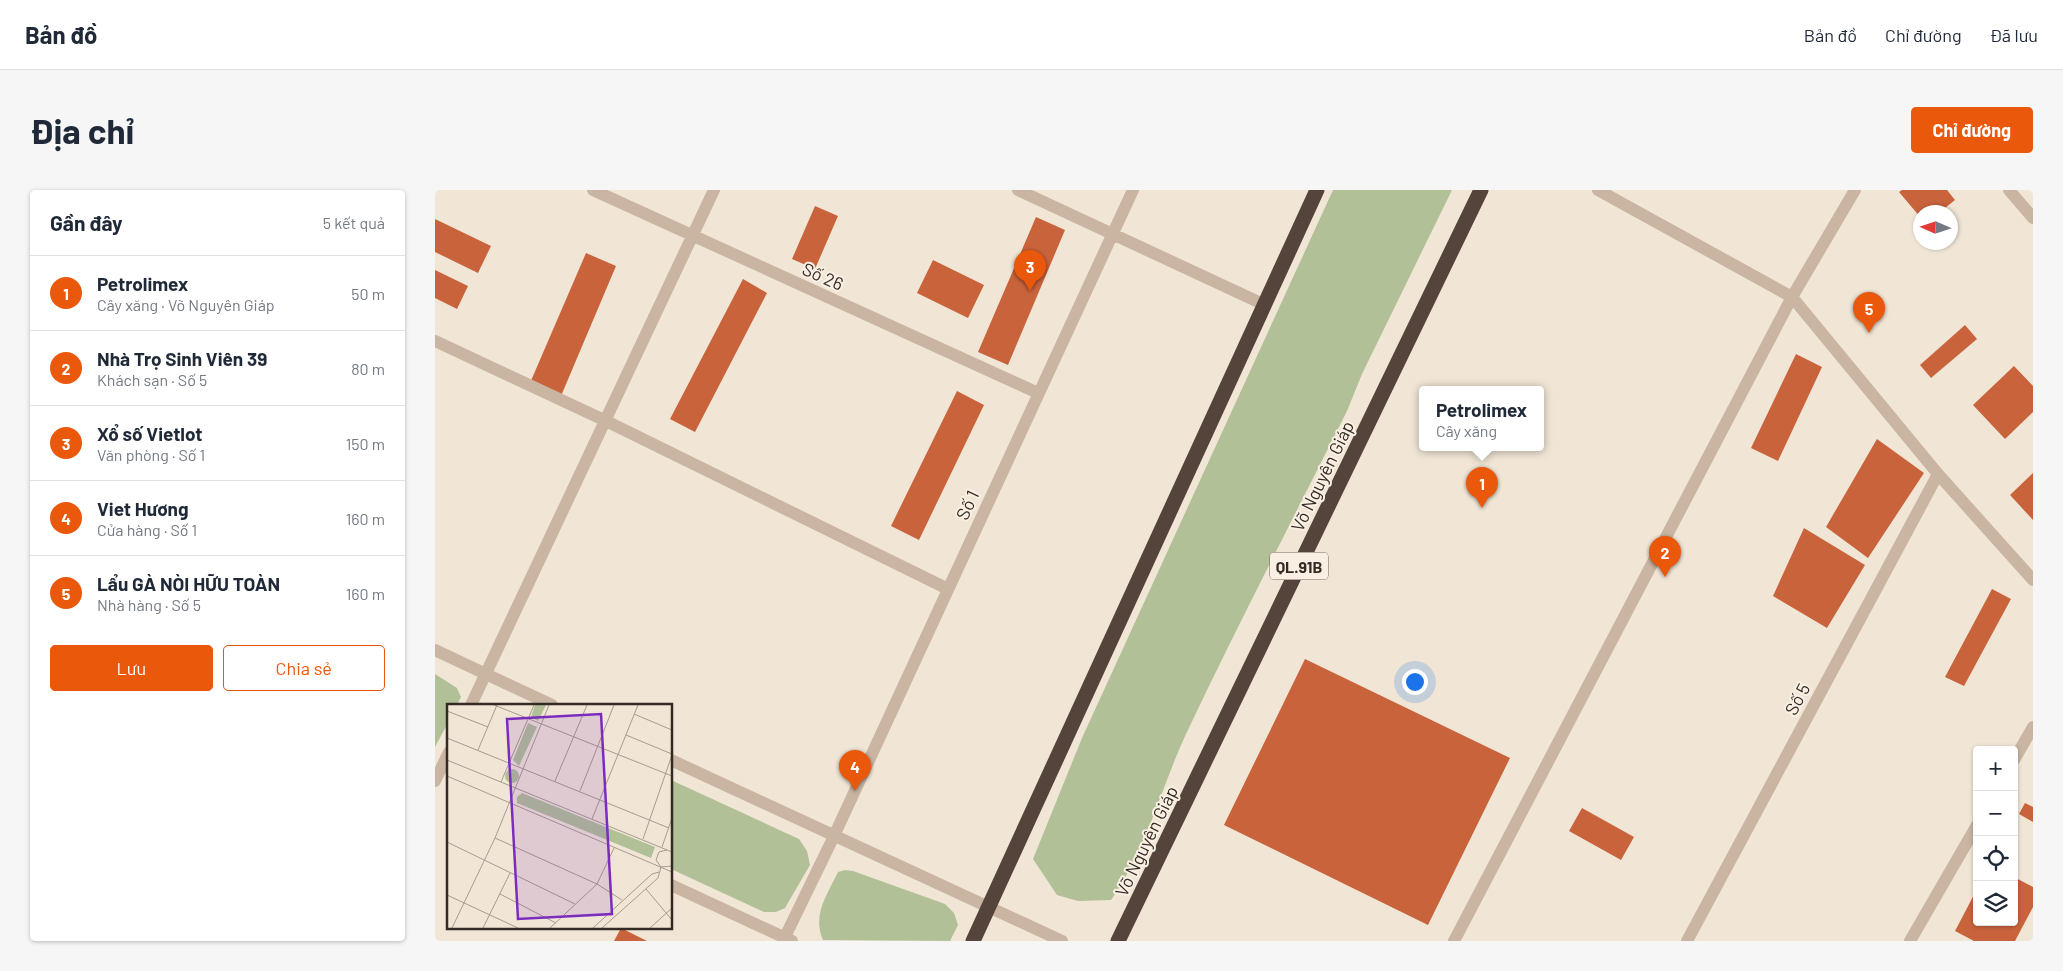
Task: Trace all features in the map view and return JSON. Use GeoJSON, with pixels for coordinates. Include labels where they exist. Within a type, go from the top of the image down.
{"type":"FeatureCollection","features":[{"type":"Feature","properties":{"kind":"highway"},"geometry":{"type":"LineString","coordinates":[[973,941],[1317,190]]}},
{"type":"Feature","properties":{"kind":"highway","name":"Võ Nguyên Giáp"},"geometry":{"type":"LineString","coordinates":[[1118,941],[1481,190]]}},
{"type":"Feature","properties":{"kind":"street","name":"Số 26"},"geometry":{"type":"LineString","coordinates":[[593,190],[1038,393]]}},
{"type":"Feature","properties":{"kind":"street"},"geometry":{"type":"LineString","coordinates":[[471,704],[714,190]]}},
{"type":"Feature","properties":{"kind":"street"},"geometry":{"type":"LineString","coordinates":[[1018,190],[1265,305]]}},
{"type":"Feature","properties":{"kind":"street","name":"Số 1"},"geometry":{"type":"LineString","coordinates":[[786,940],[1133,190]]}},
{"type":"Feature","properties":{"kind":"street"},"geometry":{"type":"LineString","coordinates":[[1598,190],[1792,297],[1938,474],[2033,580]]}},
{"type":"Feature","properties":{"kind":"street"},"geometry":{"type":"LineString","coordinates":[[1454,941],[1792,297],[1855,190]]}},
{"type":"Feature","properties":{"kind":"street"},"geometry":{"type":"LineString","coordinates":[[2009,190],[2033,218]]}},
{"type":"Feature","properties":{"kind":"street"},"geometry":{"type":"LineString","coordinates":[[435,341],[604,420],[947,589]]}},
{"type":"Feature","properties":{"kind":"street","name":"Số 5"},"geometry":{"type":"LineString","coordinates":[[1687,941],[1938,474]]}},
{"type":"Feature","properties":{"kind":"street"},"geometry":{"type":"LineString","coordinates":[[435,650],[550,704]]}},
{"type":"Feature","properties":{"kind":"street"},"geometry":{"type":"LineString","coordinates":[[2018,753],[2033,727]]}},
{"type":"Feature","properties":{"kind":"street"},"geometry":{"type":"LineString","coordinates":[[439,778],[447,757]]}},
{"type":"Feature","properties":{"kind":"street"},"geometry":{"type":"LineString","coordinates":[[673,761],[1062,941]]}},
{"type":"Feature","properties":{"kind":"street"},"geometry":{"type":"LineString","coordinates":[[1910,941],[1973,832]]}},
{"type":"Feature","properties":{"kind":"street"},"geometry":{"type":"LineString","coordinates":[[673,886],[786,940]]}},
{"type":"Feature","properties":{"kind":"green space"},"geometry":{"type":"Polygon","coordinates":[[[1333,190],[1452,190],[1362,374],[1347,411],[1186,734],[1144,840],[1123,881],[1111,900],[1078,901],[1057,895],[1033,859],[1082,738],[1333,190]]]}},
{"type":"Feature","properties":{"kind":"green space"},"geometry":{"type":"Polygon","coordinates":[[[435,674],[457,688],[461,697],[458,704],[447,704],[447,725],[435,747],[435,674]]]}},
{"type":"Feature","properties":{"kind":"green space"},"geometry":{"type":"Polygon","coordinates":[[[673,781],[799,839],[807,851],[810,865],[785,908],[776,912],[764,912],[673,870],[673,781]]]}},
{"type":"Feature","properties":{"kind":"green space"},"geometry":{"type":"Polygon","coordinates":[[[845,870],[853,871],[945,904],[954,913],[958,925],[950,941],[823,940],[819,922],[822,905],[838,872],[845,870]]]}},
{"type":"Feature","properties":{"kind":"building"},"geometry":{"type":"Polygon","coordinates":[[[1902,190],[1947,190],[1955,200],[1949,205],[1913,205],[1913,209],[1899,192],[1902,190]]]}},
{"type":"Feature","properties":{"kind":"building"},"geometry":{"type":"Polygon","coordinates":[[[815,206],[838,216],[815,269],[792,259],[815,206]]]}},
{"type":"Feature","properties":{"kind":"building"},"geometry":{"type":"Polygon","coordinates":[[[1036,217],[1065,230],[1008,365],[978,352],[1036,217]]]}},
{"type":"Feature","properties":{"kind":"building"},"geometry":{"type":"Polygon","coordinates":[[[435,219],[491,246],[478,273],[435,252],[435,219]]]}},
{"type":"Feature","properties":{"kind":"building"},"geometry":{"type":"Polygon","coordinates":[[[586,253],[616,266],[561,396],[530,383],[586,253]]]}},
{"type":"Feature","properties":{"kind":"building"},"geometry":{"type":"Polygon","coordinates":[[[933,260],[984,285],[968,318],[917,293],[933,260]]]}},
{"type":"Feature","properties":{"kind":"building"},"geometry":{"type":"Polygon","coordinates":[[[435,270],[468,286],[457,309],[435,298],[435,270]]]}},
{"type":"Feature","properties":{"kind":"building"},"geometry":{"type":"Polygon","coordinates":[[[743,279],[767,293],[695,432],[670,419],[743,279]]]}},
{"type":"Feature","properties":{"kind":"building"},"geometry":{"type":"Polygon","coordinates":[[[1965,325],[1977,339],[1931,378],[1920,365],[1965,325]]]}},
{"type":"Feature","properties":{"kind":"building"},"geometry":{"type":"Polygon","coordinates":[[[1796,354],[1822,367],[1778,461],[1751,448],[1796,354]]]}},
{"type":"Feature","properties":{"kind":"building"},"geometry":{"type":"Polygon","coordinates":[[[2014,366],[2033,386],[2033,412],[2005,439],[1973,405],[2014,366]]]}},
{"type":"Feature","properties":{"kind":"building"},"geometry":{"type":"Polygon","coordinates":[[[957,391],[984,405],[919,540],[891,526],[957,391]]]}},
{"type":"Feature","properties":{"kind":"building"},"geometry":{"type":"Polygon","coordinates":[[[1877,439],[1924,473],[1868,558],[1826,527],[1877,439]]]}},
{"type":"Feature","properties":{"kind":"building"},"geometry":{"type":"Polygon","coordinates":[[[2033,473],[2033,520],[2010,495],[2033,473]]]}},
{"type":"Feature","properties":{"kind":"building"},"geometry":{"type":"Polygon","coordinates":[[[1804,528],[1865,565],[1827,628],[1773,596],[1804,528]]]}},
{"type":"Feature","properties":{"kind":"building"},"geometry":{"type":"Polygon","coordinates":[[[1992,589],[2011,599],[1964,686],[1945,677],[1992,589]]]}},
{"type":"Feature","properties":{"kind":"building"},"geometry":{"type":"Polygon","coordinates":[[[1305,659],[1510,758],[1428,925],[1224,825],[1305,659]]]}},
{"type":"Feature","properties":{"kind":"building"},"geometry":{"type":"Polygon","coordinates":[[[2025,803],[2033,807],[2033,822],[2019,814],[2025,803]]]}},
{"type":"Feature","properties":{"kind":"building"},"geometry":{"type":"Polygon","coordinates":[[[1582,808],[1634,837],[1621,860],[1569,831],[1582,808]]]}},
{"type":"Feature","properties":{"kind":"building"},"geometry":{"type":"Polygon","coordinates":[[[2018,879],[2033,887],[2033,907],[2015,941],[1974,941],[1955,931],[1973,897],[1973,926],[2018,926],[2018,879]]]}},
{"type":"Feature","properties":{"kind":"building"},"geometry":{"type":"Polygon","coordinates":[[[621,928],[647,941],[614,941],[621,928]]]}},
{"type":"Feature","properties":{"kind":"place","name":"Xổ số Vietlot"},"geometry":{"type":"Point","coordinates":[1030,291]}},
{"type":"Feature","properties":{"kind":"place","name":"Lẩu GÀ NÒI HỮU TOÀN"},"geometry":{"type":"Point","coordinates":[1869,333]}},
{"type":"Feature","properties":{"kind":"place","name":"Petrolimex"},"geometry":{"type":"Point","coordinates":[1482,508]}},
{"type":"Feature","properties":{"kind":"place","name":"Nhà Trọ Sinh Viên 39"},"geometry":{"type":"Point","coordinates":[1665,577]}},
{"type":"Feature","properties":{"kind":"place","name":"Viet Hương"},"geometry":{"type":"Point","coordinates":[855,791]}}]}
